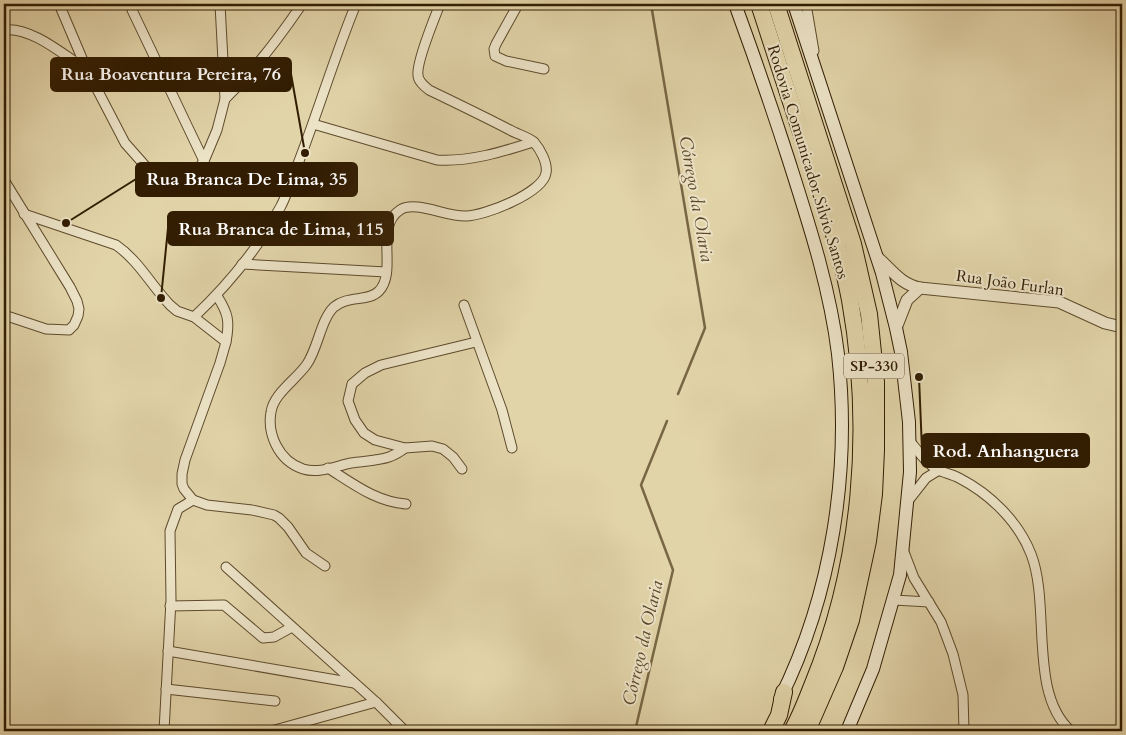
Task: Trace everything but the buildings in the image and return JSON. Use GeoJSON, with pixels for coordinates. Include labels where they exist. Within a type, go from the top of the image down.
{"type":"FeatureCollection","features":[{"type":"Feature","properties":{"kind":"highway","name":"Rodovia Comunicador Silvio Santos"},"geometry":{"type":"LineString","coordinates":[[758,4],[833,230],[851,308],[861,399],[862,449],[850,563],[828,645],[792,731]]}},
{"type":"Feature","properties":{"kind":"highway","name":"Rodovia Comunicador Silvio Santos"},"geometry":{"type":"LineString","coordinates":[[776,4],[853,244],[868,314],[876,382],[877,418],[874,494],[866,550],[851,620],[835,667],[808,731]]}},
{"type":"Feature","properties":{"kind":"highway"},"geometry":{"type":"LineString","coordinates":[[771,731],[779,714],[784,692]]}},
{"type":"Feature","properties":{"kind":"main road"},"geometry":{"type":"LineString","coordinates":[[735,4],[803,204],[824,278],[838,354],[841,428],[836,506],[827,566],[798,661],[764,731]]}},
{"type":"Feature","properties":{"kind":"main road"},"geometry":{"type":"LineString","coordinates":[[794,4],[877,257],[896,328],[905,386],[909,440],[910,472],[900,575],[873,669],[847,731]]}},
{"type":"Feature","properties":{"kind":"street"},"geometry":{"type":"LineString","coordinates":[[59,4],[87,70],[125,143],[148,169],[159,177],[174,180],[198,169],[204,161],[217,130],[225,99],[220,4]]}},
{"type":"Feature","properties":{"kind":"street"},"geometry":{"type":"LineString","coordinates":[[132,4],[137,19],[204,161]]}},
{"type":"Feature","properties":{"kind":"street"},"geometry":{"type":"LineString","coordinates":[[225,99],[270,49],[302,4]]}},
{"type":"Feature","properties":{"kind":"street"},"geometry":{"type":"LineString","coordinates":[[194,316],[217,296],[269,226],[281,205],[313,124],[342,38],[356,4]]}},
{"type":"Feature","properties":{"kind":"street"},"geometry":{"type":"LineString","coordinates":[[405,448],[397,454],[388,457],[313,471],[295,466],[286,460],[271,434],[271,412],[274,402],[307,364],[330,312],[347,300],[373,296],[383,287],[386,272],[388,228],[395,214],[401,209],[412,206],[456,216],[476,216],[531,192],[544,178],[546,173],[545,163],[533,142],[429,90],[419,79],[418,71],[429,32],[440,4]]}},
{"type":"Feature","properties":{"kind":"street"},"geometry":{"type":"LineString","coordinates":[[517,4],[496,44],[494,49],[495,56],[506,61],[544,69]]}},
{"type":"Feature","properties":{"kind":"street"},"geometry":{"type":"LineString","coordinates":[[806,4],[819,81]]}},
{"type":"Feature","properties":{"kind":"street"},"geometry":{"type":"LineString","coordinates":[[4,30],[21,31],[34,36],[87,70]]}},
{"type":"Feature","properties":{"kind":"street"},"geometry":{"type":"LineString","coordinates":[[313,124],[437,160],[453,161],[472,158],[533,142]]}},
{"type":"Feature","properties":{"kind":"street"},"geometry":{"type":"LineString","coordinates":[[4,180],[70,287],[79,309],[74,325],[69,330],[46,329],[4,315]]}},
{"type":"Feature","properties":{"kind":"street"},"geometry":{"type":"LineString","coordinates":[[24,214],[116,245],[127,252],[170,305],[177,311],[194,316],[226,342]]}},
{"type":"Feature","properties":{"kind":"street","name":"Rua João Furlan"},"geometry":{"type":"LineString","coordinates":[[877,257],[903,282],[920,288],[1059,302],[1104,323],[1122,327]]}},
{"type":"Feature","properties":{"kind":"street"},"geometry":{"type":"LineString","coordinates":[[242,264],[386,272]]}},
{"type":"Feature","properties":{"kind":"street"},"geometry":{"type":"LineString","coordinates":[[896,328],[907,300],[920,288]]}},
{"type":"Feature","properties":{"kind":"street"},"geometry":{"type":"LineString","coordinates":[[217,296],[228,316],[226,342],[193,436],[182,474],[184,489],[193,500],[207,505],[252,510],[274,515],[283,522],[306,553],[325,566]]}},
{"type":"Feature","properties":{"kind":"street"},"geometry":{"type":"LineString","coordinates":[[464,305],[502,410],[512,448]]}},
{"type":"Feature","properties":{"kind":"street"},"geometry":{"type":"LineString","coordinates":[[462,469],[453,457],[443,449],[432,446],[405,448],[375,440],[364,433],[353,415],[348,401],[352,384],[365,372],[381,365],[476,342]]}},
{"type":"Feature","properties":{"kind":"street"},"geometry":{"type":"LineString","coordinates":[[909,440],[929,463],[939,470],[958,477],[991,499],[1020,534],[1030,552],[1040,588],[1041,631],[1050,697],[1055,713],[1071,731]]}},
{"type":"Feature","properties":{"kind":"street"},"geometry":{"type":"LineString","coordinates":[[328,468],[366,492],[393,503],[406,504]]}},
{"type":"Feature","properties":{"kind":"street"},"geometry":{"type":"LineString","coordinates":[[908,501],[926,478],[939,470]]}},
{"type":"Feature","properties":{"kind":"street"},"geometry":{"type":"LineString","coordinates":[[164,731],[170,606],[170,531],[178,509],[193,500]]}},
{"type":"Feature","properties":{"kind":"street"},"geometry":{"type":"LineString","coordinates":[[903,551],[914,578],[941,622],[959,673],[963,695],[964,731]]}},
{"type":"Feature","properties":{"kind":"street"},"geometry":{"type":"LineString","coordinates":[[226,567],[376,702],[405,731]]}},
{"type":"Feature","properties":{"kind":"street"},"geometry":{"type":"LineString","coordinates":[[894,600],[929,602]]}},
{"type":"Feature","properties":{"kind":"street"},"geometry":{"type":"LineString","coordinates":[[170,606],[224,605],[263,638],[274,638],[292,627]]}},
{"type":"Feature","properties":{"kind":"street"},"geometry":{"type":"LineString","coordinates":[[168,651],[354,683]]}},
{"type":"Feature","properties":{"kind":"street"},"geometry":{"type":"LineString","coordinates":[[166,689],[275,701]]}},
{"type":"Feature","properties":{"kind":"street"},"geometry":{"type":"LineString","coordinates":[[271,731],[376,702]]}},
{"type":"Feature","properties":{"kind":"waterway","name":"Córrego da Olaria"},"geometry":{"type":"LineString","coordinates":[[651,4],[705,328],[678,394]]}},
{"type":"Feature","properties":{"kind":"waterway","name":"Córrego da Olaria"},"geometry":{"type":"LineString","coordinates":[[635,731],[673,570],[641,485],[667,421]]}},
{"type":"Feature","properties":{"kind":"place","name":"Rua Boaventura Pereira, 76"},"geometry":{"type":"Point","coordinates":[305,153]}},
{"type":"Feature","properties":{"kind":"place","name":"Rua Branca De Lima, 35"},"geometry":{"type":"Point","coordinates":[66,223]}},
{"type":"Feature","properties":{"kind":"place","name":"Rua Branca de Lima, 115"},"geometry":{"type":"Point","coordinates":[161,298]}},
{"type":"Feature","properties":{"kind":"place","name":"Rod. Anhanguera"},"geometry":{"type":"Point","coordinates":[919,377]}}]}
